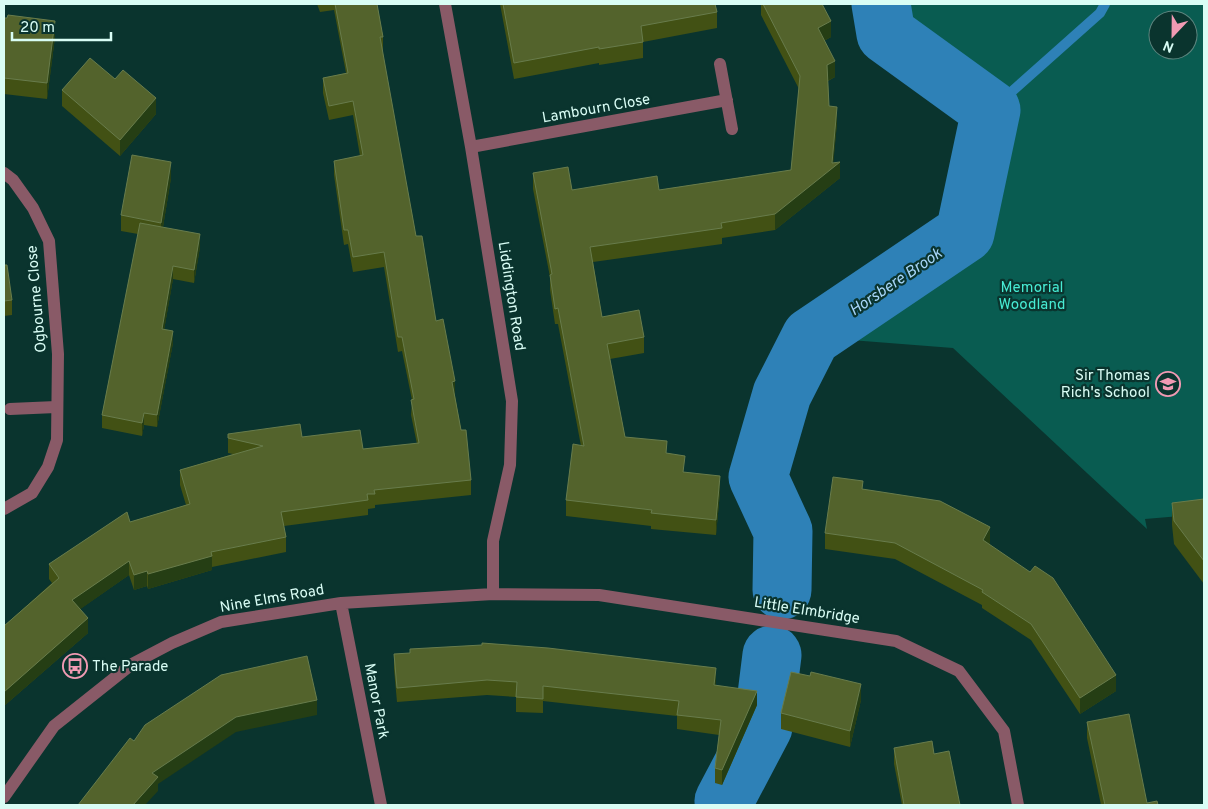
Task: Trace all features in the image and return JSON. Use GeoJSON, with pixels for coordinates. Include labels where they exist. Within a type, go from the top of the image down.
{"type":"FeatureCollection","features":[{"type":"Feature","properties":{"kind":"street","name":"Liddington Road"},"geometry":{"type":"LineString","coordinates":[[445,4],[472,147],[512,401],[510,465],[493,541],[493,594]]}},
{"type":"Feature","properties":{"kind":"street"},"geometry":{"type":"LineString","coordinates":[[720,64],[732,129]]}},
{"type":"Feature","properties":{"kind":"street","name":"Lambourn Close"},"geometry":{"type":"LineString","coordinates":[[472,147],[727,100]]}},
{"type":"Feature","properties":{"kind":"street","name":"Ogbourne Close"},"geometry":{"type":"LineString","coordinates":[[4,173],[14,180],[33,208],[49,241],[58,354],[56,440],[48,468],[32,492],[4,509]]}},
{"type":"Feature","properties":{"kind":"street"},"geometry":{"type":"LineString","coordinates":[[10,409],[56,407]]}},
{"type":"Feature","properties":{"kind":"street","name":"Nine Elms Road"},"geometry":{"type":"LineString","coordinates":[[4,797],[54,726],[132,664],[172,643],[221,622],[341,602],[493,594]]}},
{"type":"Feature","properties":{"kind":"street","name":"Little Elmbridge"},"geometry":{"type":"LineString","coordinates":[[493,594],[599,595],[896,641],[959,670],[1004,731],[1018,805]]}},
{"type":"Feature","properties":{"kind":"street","name":"Manor Park"},"geometry":{"type":"LineString","coordinates":[[341,602],[381,805]]}},
{"type":"Feature","properties":{"kind":"green space","name":"Memorial Woodland"},"geometry":{"type":"Polygon","coordinates":[[[881,4],[1204,4],[1204,514],[1145,519],[1147,529],[953,348],[812,337],[965,233],[991,110],[886,34],[881,4]]]}},
{"type":"Feature","properties":{"kind":"building"},"geometry":{"type":"Polygon","coordinates":[[[335,4],[377,4],[383,37],[380,37],[416,236],[422,236],[436,321],[443,319],[455,381],[452,382],[461,430],[466,430],[471,480],[374,490],[375,494],[367,494],[368,500],[281,512],[286,537],[211,552],[212,556],[148,574],[147,571],[134,575],[129,561],[72,600],[88,618],[4,692],[4,626],[59,578],[49,564],[127,512],[130,522],[190,504],[180,470],[263,446],[228,438],[228,434],[300,424],[302,437],[360,430],[363,449],[419,443],[411,400],[414,399],[402,337],[398,337],[384,252],[353,257],[348,230],[344,230],[334,161],[363,155],[353,101],[329,106],[323,78],[348,73],[335,4]]]}},
{"type":"Feature","properties":{"kind":"building"},"geometry":{"type":"Polygon","coordinates":[[[503,4],[715,4],[717,12],[641,26],[643,42],[599,49],[599,47],[514,63],[503,4]]]}},
{"type":"Feature","properties":{"kind":"building"},"geometry":{"type":"Polygon","coordinates":[[[763,4],[822,4],[831,21],[818,28],[835,61],[827,65],[829,106],[837,107],[832,163],[840,162],[775,214],[721,223],[722,228],[590,247],[602,317],[639,310],[644,337],[607,344],[625,437],[667,441],[666,453],[685,456],[683,472],[720,476],[716,520],[651,513],[652,510],[566,500],[573,444],[584,446],[558,308],[555,309],[550,275],[552,274],[533,173],[568,167],[572,190],[657,176],[659,190],[791,170],[800,76],[763,4]]]}},
{"type":"Feature","properties":{"kind":"building"},"geometry":{"type":"Polygon","coordinates":[[[8,15],[55,21],[47,83],[4,78],[4,18],[7,18],[8,15]]]}},
{"type":"Feature","properties":{"kind":"building"},"geometry":{"type":"Polygon","coordinates":[[[90,58],[115,79],[123,70],[156,98],[120,140],[62,90],[90,58]]]}},
{"type":"Feature","properties":{"kind":"building"},"geometry":{"type":"Polygon","coordinates":[[[132,155],[171,162],[161,223],[121,215],[132,155]]]}},
{"type":"Feature","properties":{"kind":"building"},"geometry":{"type":"Polygon","coordinates":[[[140,223],[200,234],[194,270],[173,266],[162,329],[173,331],[157,415],[144,413],[142,423],[102,415],[140,223]]]}},
{"type":"Feature","properties":{"kind":"building"},"geometry":{"type":"Polygon","coordinates":[[[4,265],[7,265],[12,300],[4,301],[4,265]]]}},
{"type":"Feature","properties":{"kind":"building"},"geometry":{"type":"Polygon","coordinates":[[[833,477],[863,481],[862,489],[940,501],[990,527],[983,540],[1030,572],[1035,566],[1053,578],[1116,675],[1080,698],[1031,624],[982,592],[983,590],[895,543],[825,533],[833,477]]]}},
{"type":"Feature","properties":{"kind":"building"},"geometry":{"type":"Polygon","coordinates":[[[1204,499],[1204,561],[1174,521],[1172,503],[1204,499]]]}},
{"type":"Feature","properties":{"kind":"building"},"geometry":{"type":"Polygon","coordinates":[[[482,643],[548,648],[716,668],[714,685],[757,691],[722,770],[715,768],[721,720],[677,715],[679,701],[543,686],[543,699],[516,697],[517,682],[487,680],[397,688],[394,654],[410,653],[410,649],[482,645],[482,643]]]}},
{"type":"Feature","properties":{"kind":"building"},"geometry":{"type":"Polygon","coordinates":[[[307,656],[317,700],[236,717],[152,773],[158,777],[133,805],[78,805],[130,738],[134,741],[145,725],[221,675],[307,656]]]}},
{"type":"Feature","properties":{"kind":"building"},"geometry":{"type":"Polygon","coordinates":[[[791,672],[810,676],[811,672],[861,684],[850,731],[781,713],[791,672]]]}},
{"type":"Feature","properties":{"kind":"building"},"geometry":{"type":"Polygon","coordinates":[[[1129,714],[1147,803],[1157,801],[1158,805],[1105,805],[1087,722],[1129,714]]]}},
{"type":"Feature","properties":{"kind":"building"},"geometry":{"type":"Polygon","coordinates":[[[932,741],[934,754],[949,751],[960,805],[904,805],[894,748],[932,741]]]}},
{"type":"Feature","properties":{"kind":"waterway","name":"Horsbere Brook"},"geometry":{"type":"LineString","coordinates":[[782,590],[783,531],[758,477],[782,394],[811,337],[965,233],[991,110],[886,34],[881,4]]}},
{"type":"Feature","properties":{"kind":"waterway"},"geometry":{"type":"LineString","coordinates":[[991,110],[1100,13],[1105,4]]}},
{"type":"Feature","properties":{"kind":"waterway","name":"Horsbere Brook"},"geometry":{"type":"LineString","coordinates":[[725,805],[724,801],[763,727],[772,655]]}},
{"type":"Feature","properties":{"kind":"place","name":"Sir Thomas Rich's School"},"geometry":{"type":"Point","coordinates":[1168,384]}},
{"type":"Feature","properties":{"kind":"place","name":"The Parade"},"geometry":{"type":"Point","coordinates":[75,666]}}]}
